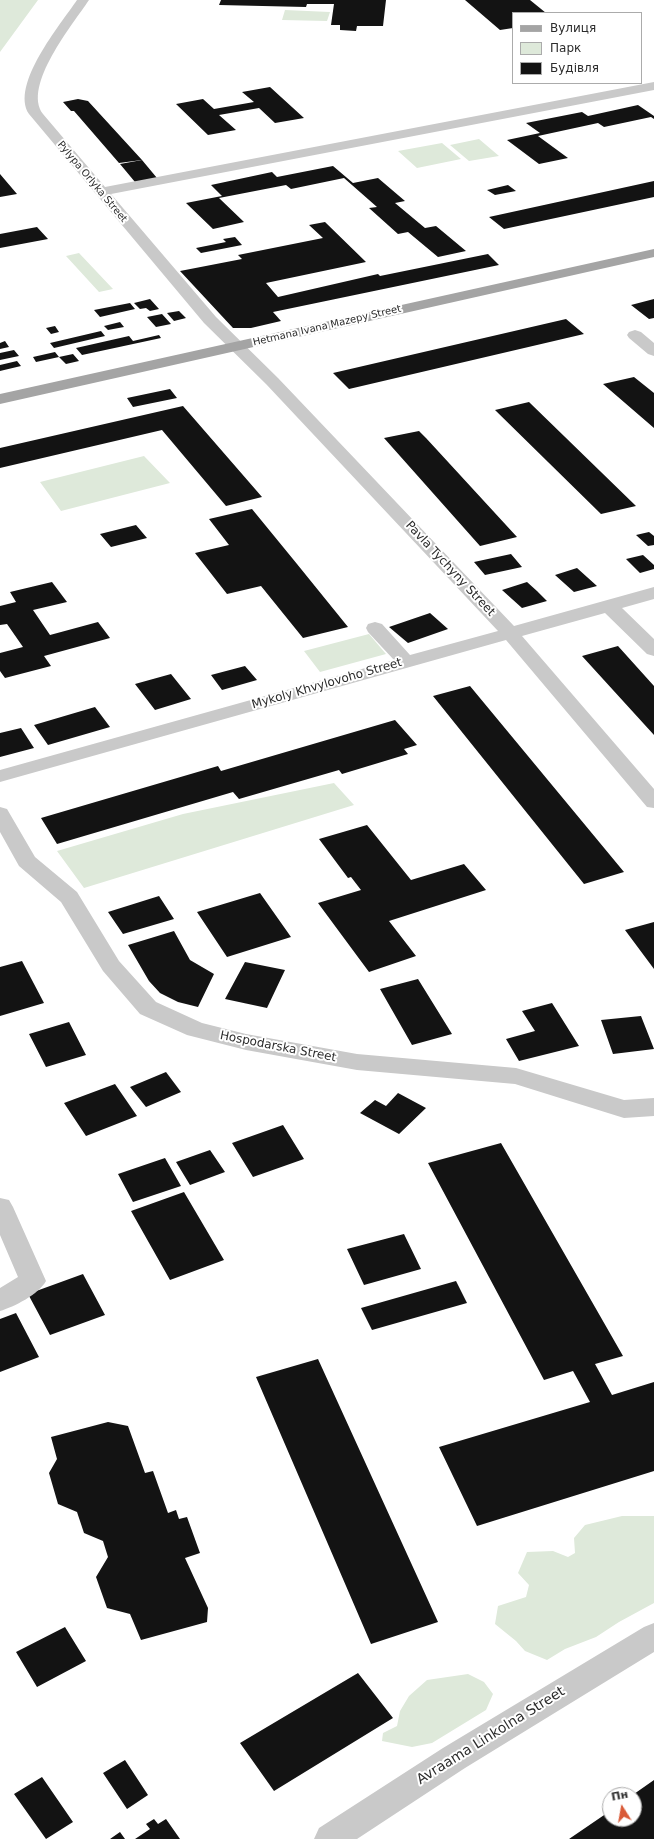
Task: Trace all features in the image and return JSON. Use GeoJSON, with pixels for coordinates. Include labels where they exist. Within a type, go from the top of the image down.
{"type":"FeatureCollection","features":[{"type":"Feature","properties":{"kind":"main road","name":"Hetmana Ivana Mazepy Street"},"geometry":{"type":"LineString","coordinates":[[0,399],[654,253]]}},
{"type":"Feature","properties":{"kind":"street","name":"Pylypa Orlyka Street"},"geometry":{"type":"LineString","coordinates":[[83,0],[36,75],[30,91],[31,106],[44,124],[101,192],[234,346]]}},
{"type":"Feature","properties":{"kind":"street"},"geometry":{"type":"LineString","coordinates":[[101,192],[654,86]]}},
{"type":"Feature","properties":{"kind":"street"},"geometry":{"type":"LineString","coordinates":[[635,335],[654,352]]}},
{"type":"Feature","properties":{"kind":"street","name":"Pavla Tychyny Street"},"geometry":{"type":"LineString","coordinates":[[234,346],[272,381],[510,633],[654,802]]}},
{"type":"Feature","properties":{"kind":"street","name":"Mykoly Khvylovoho Street"},"geometry":{"type":"LineString","coordinates":[[0,776],[654,593]]}},
{"type":"Feature","properties":{"kind":"street"},"geometry":{"type":"LineString","coordinates":[[609,606],[654,650]]}},
{"type":"Feature","properties":{"kind":"street"},"geometry":{"type":"LineString","coordinates":[[375,628],[406,662]]}},
{"type":"Feature","properties":{"kind":"street","name":"Hospodarska Street"},"geometry":{"type":"LineString","coordinates":[[0,814],[27,861],[69,897],[111,966],[148,1008],[195,1029],[246,1042],[356,1062],[516,1076],[624,1109],[654,1107]]}},
{"type":"Feature","properties":{"kind":"street"},"geometry":{"type":"LineString","coordinates":[[0,1207],[33,1281],[0,1301]]}},
{"type":"Feature","properties":{"kind":"street","name":"Avraama Linkolna Street"},"geometry":{"type":"LineString","coordinates":[[330,1839],[461,1754],[654,1636]]}},
{"type":"Feature","properties":{"kind":"green space"},"geometry":{"type":"Polygon","coordinates":[[[0,0],[38,0],[0,52],[0,0]]]}},
{"type":"Feature","properties":{"kind":"green space"},"geometry":{"type":"Polygon","coordinates":[[[285,10],[330,12],[327,21],[282,20],[285,10]]]}},
{"type":"Feature","properties":{"kind":"green space"},"geometry":{"type":"Polygon","coordinates":[[[479,139],[499,156],[469,161],[450,145],[479,139]]]}},
{"type":"Feature","properties":{"kind":"green space"},"geometry":{"type":"Polygon","coordinates":[[[442,143],[461,159],[417,168],[398,151],[442,143]]]}},
{"type":"Feature","properties":{"kind":"green space"},"geometry":{"type":"Polygon","coordinates":[[[79,253],[113,289],[99,292],[66,256],[79,253]]]}},
{"type":"Feature","properties":{"kind":"green space"},"geometry":{"type":"Polygon","coordinates":[[[144,456],[170,483],[61,511],[40,482],[144,456]]]}},
{"type":"Feature","properties":{"kind":"green space"},"geometry":{"type":"Polygon","coordinates":[[[369,634],[386,654],[320,672],[304,651],[369,634]]]}},
{"type":"Feature","properties":{"kind":"green space"},"geometry":{"type":"Polygon","coordinates":[[[334,783],[354,805],[84,888],[57,851],[183,814],[334,783]]]}},
{"type":"Feature","properties":{"kind":"green space"},"geometry":{"type":"Polygon","coordinates":[[[622,1516],[654,1516],[654,1603],[619,1622],[596,1637],[565,1649],[547,1660],[525,1651],[516,1641],[495,1624],[498,1606],[526,1597],[529,1585],[518,1573],[527,1552],[553,1551],[568,1557],[575,1553],[574,1538],[585,1525],[622,1516]]]}},
{"type":"Feature","properties":{"kind":"green space"},"geometry":{"type":"Polygon","coordinates":[[[468,1674],[484,1682],[493,1694],[486,1710],[432,1743],[412,1747],[382,1741],[383,1733],[397,1726],[400,1711],[409,1696],[427,1680],[468,1674]]]}},
{"type":"Feature","properties":{"kind":"building"},"geometry":{"type":"Polygon","coordinates":[[[221,0],[386,0],[383,26],[357,26],[356,31],[340,30],[340,25],[331,25],[334,4],[307,4],[306,7],[219,5],[221,0]]]}},
{"type":"Feature","properties":{"kind":"building"},"geometry":{"type":"Polygon","coordinates":[[[465,0],[530,0],[545,12],[512,12],[512,28],[500,30],[465,0]]]}},
{"type":"Feature","properties":{"kind":"building"},"geometry":{"type":"Polygon","coordinates":[[[270,87],[304,118],[275,123],[259,108],[219,115],[236,130],[208,135],[176,104],[203,99],[214,109],[254,102],[242,92],[270,87]]]}},
{"type":"Feature","properties":{"kind":"building"},"geometry":{"type":"Polygon","coordinates":[[[78,99],[88,101],[142,160],[119,163],[74,111],[71,111],[63,102],[78,99]]]}},
{"type":"Feature","properties":{"kind":"building"},"geometry":{"type":"Polygon","coordinates":[[[638,105],[654,116],[654,119],[651,117],[604,127],[598,123],[538,136],[568,158],[539,164],[507,140],[540,133],[526,123],[582,112],[588,116],[638,105]]]}},
{"type":"Feature","properties":{"kind":"building"},"geometry":{"type":"Polygon","coordinates":[[[142,160],[157,178],[135,182],[120,164],[142,160]]]}},
{"type":"Feature","properties":{"kind":"building"},"geometry":{"type":"Polygon","coordinates":[[[333,166],[353,183],[378,178],[405,201],[395,203],[425,228],[436,226],[466,251],[438,257],[408,232],[398,234],[369,208],[377,207],[344,178],[291,189],[286,185],[219,198],[244,222],[213,229],[186,203],[222,196],[211,185],[272,172],[277,177],[333,166]]]}},
{"type":"Feature","properties":{"kind":"building"},"geometry":{"type":"Polygon","coordinates":[[[0,174],[17,194],[0,197],[0,174]]]}},
{"type":"Feature","properties":{"kind":"building"},"geometry":{"type":"Polygon","coordinates":[[[654,181],[654,197],[504,229],[489,217],[654,181]]]}},
{"type":"Feature","properties":{"kind":"building"},"geometry":{"type":"Polygon","coordinates":[[[508,185],[516,191],[495,195],[487,190],[508,185]]]}},
{"type":"Feature","properties":{"kind":"building"},"geometry":{"type":"Polygon","coordinates":[[[325,222],[366,262],[266,283],[278,297],[378,274],[380,276],[488,254],[499,265],[273,312],[281,321],[251,328],[233,328],[180,271],[242,259],[238,255],[323,238],[309,225],[325,222]]]}},
{"type":"Feature","properties":{"kind":"building"},"geometry":{"type":"Polygon","coordinates":[[[37,227],[48,239],[0,248],[0,234],[37,227]]]}},
{"type":"Feature","properties":{"kind":"building"},"geometry":{"type":"Polygon","coordinates":[[[235,237],[242,245],[201,253],[196,248],[226,242],[223,239],[235,237]]]}},
{"type":"Feature","properties":{"kind":"building"},"geometry":{"type":"Polygon","coordinates":[[[150,299],[159,309],[150,311],[146,308],[140,309],[134,303],[150,299]]]}},
{"type":"Feature","properties":{"kind":"building"},"geometry":{"type":"Polygon","coordinates":[[[654,299],[654,318],[649,319],[631,305],[654,299]]]}},
{"type":"Feature","properties":{"kind":"building"},"geometry":{"type":"Polygon","coordinates":[[[130,303],[135,309],[100,317],[94,310],[130,303]]]}},
{"type":"Feature","properties":{"kind":"building"},"geometry":{"type":"Polygon","coordinates":[[[179,311],[186,318],[174,321],[167,313],[179,311]]]}},
{"type":"Feature","properties":{"kind":"building"},"geometry":{"type":"Polygon","coordinates":[[[162,314],[171,324],[156,327],[147,317],[162,314]]]}},
{"type":"Feature","properties":{"kind":"building"},"geometry":{"type":"Polygon","coordinates":[[[566,319],[584,334],[349,389],[333,373],[566,319]]]}},
{"type":"Feature","properties":{"kind":"building"},"geometry":{"type":"Polygon","coordinates":[[[120,322],[124,327],[108,330],[104,326],[120,322]]]}},
{"type":"Feature","properties":{"kind":"building"},"geometry":{"type":"Polygon","coordinates":[[[55,326],[59,332],[51,334],[46,328],[55,326]]]}},
{"type":"Feature","properties":{"kind":"building"},"geometry":{"type":"Polygon","coordinates":[[[101,331],[105,336],[54,348],[50,343],[101,331]]]}},
{"type":"Feature","properties":{"kind":"building"},"geometry":{"type":"Polygon","coordinates":[[[159,335],[161,338],[82,355],[76,348],[129,336],[133,341],[159,335]]]}},
{"type":"Feature","properties":{"kind":"building"},"geometry":{"type":"Polygon","coordinates":[[[5,341],[9,347],[0,349],[0,343],[5,341]]]}},
{"type":"Feature","properties":{"kind":"building"},"geometry":{"type":"Polygon","coordinates":[[[14,350],[19,356],[0,360],[0,353],[14,350]]]}},
{"type":"Feature","properties":{"kind":"building"},"geometry":{"type":"Polygon","coordinates":[[[55,352],[59,357],[36,362],[33,357],[55,352]]]}},
{"type":"Feature","properties":{"kind":"building"},"geometry":{"type":"Polygon","coordinates":[[[73,354],[79,361],[66,364],[59,357],[73,354]]]}},
{"type":"Feature","properties":{"kind":"building"},"geometry":{"type":"Polygon","coordinates":[[[17,361],[21,366],[0,371],[0,365],[17,361]]]}},
{"type":"Feature","properties":{"kind":"building"},"geometry":{"type":"Polygon","coordinates":[[[634,377],[654,393],[654,428],[603,384],[634,377]]]}},
{"type":"Feature","properties":{"kind":"building"},"geometry":{"type":"Polygon","coordinates":[[[170,389],[177,398],[133,407],[127,398],[170,389]]]}},
{"type":"Feature","properties":{"kind":"building"},"geometry":{"type":"Polygon","coordinates":[[[529,402],[636,506],[601,514],[495,410],[529,402]]]}},
{"type":"Feature","properties":{"kind":"building"},"geometry":{"type":"Polygon","coordinates":[[[183,406],[262,497],[226,506],[162,430],[0,468],[0,448],[183,406]]]}},
{"type":"Feature","properties":{"kind":"building"},"geometry":{"type":"Polygon","coordinates":[[[419,431],[517,537],[480,546],[384,438],[419,431]]]}},
{"type":"Feature","properties":{"kind":"building"},"geometry":{"type":"Polygon","coordinates":[[[252,509],[348,627],[303,638],[261,586],[227,594],[195,553],[229,545],[209,519],[252,509]]]}},
{"type":"Feature","properties":{"kind":"building"},"geometry":{"type":"Polygon","coordinates":[[[136,525],[147,538],[111,547],[100,534],[136,525]]]}},
{"type":"Feature","properties":{"kind":"building"},"geometry":{"type":"Polygon","coordinates":[[[649,532],[654,536],[654,545],[648,546],[636,535],[649,532]]]}},
{"type":"Feature","properties":{"kind":"building"},"geometry":{"type":"Polygon","coordinates":[[[511,554],[522,567],[485,575],[474,562],[511,554]]]}},
{"type":"Feature","properties":{"kind":"building"},"geometry":{"type":"Polygon","coordinates":[[[643,555],[654,565],[654,569],[640,573],[626,559],[643,555]]]}},
{"type":"Feature","properties":{"kind":"building"},"geometry":{"type":"Polygon","coordinates":[[[577,568],[597,586],[574,592],[555,575],[577,568]]]}},
{"type":"Feature","properties":{"kind":"building"},"geometry":{"type":"Polygon","coordinates":[[[52,582],[67,602],[33,610],[50,635],[98,622],[110,638],[44,656],[51,666],[5,678],[0,671],[0,653],[23,647],[7,624],[0,625],[0,606],[16,602],[10,592],[52,582]]]}},
{"type":"Feature","properties":{"kind":"building"},"geometry":{"type":"Polygon","coordinates":[[[527,582],[547,601],[522,608],[502,590],[527,582]]]}},
{"type":"Feature","properties":{"kind":"building"},"geometry":{"type":"Polygon","coordinates":[[[430,613],[448,629],[408,643],[389,627],[430,613]]]}},
{"type":"Feature","properties":{"kind":"building"},"geometry":{"type":"Polygon","coordinates":[[[618,646],[654,686],[654,735],[582,656],[618,646]]]}},
{"type":"Feature","properties":{"kind":"building"},"geometry":{"type":"Polygon","coordinates":[[[245,666],[257,680],[222,690],[211,675],[245,666]]]}},
{"type":"Feature","properties":{"kind":"building"},"geometry":{"type":"Polygon","coordinates":[[[171,674],[191,699],[155,710],[135,684],[171,674]]]}},
{"type":"Feature","properties":{"kind":"building"},"geometry":{"type":"Polygon","coordinates":[[[470,686],[624,872],[584,884],[433,696],[470,686]]]}},
{"type":"Feature","properties":{"kind":"building"},"geometry":{"type":"Polygon","coordinates":[[[95,707],[110,727],[48,745],[34,725],[95,707]]]}},
{"type":"Feature","properties":{"kind":"building"},"geometry":{"type":"Polygon","coordinates":[[[395,720],[417,745],[404,749],[408,754],[342,774],[339,770],[239,799],[233,792],[57,844],[41,818],[218,766],[221,771],[395,720]]]}},
{"type":"Feature","properties":{"kind":"building"},"geometry":{"type":"Polygon","coordinates":[[[21,728],[34,748],[0,757],[0,733],[21,728]]]}},
{"type":"Feature","properties":{"kind":"building"},"geometry":{"type":"Polygon","coordinates":[[[367,825],[411,880],[464,864],[486,890],[389,921],[416,956],[369,972],[318,903],[361,890],[351,877],[348,878],[319,839],[367,825]]]}},
{"type":"Feature","properties":{"kind":"building"},"geometry":{"type":"Polygon","coordinates":[[[260,893],[291,937],[227,957],[197,912],[260,893]]]}},
{"type":"Feature","properties":{"kind":"building"},"geometry":{"type":"Polygon","coordinates":[[[159,896],[174,919],[123,934],[108,912],[159,896]]]}},
{"type":"Feature","properties":{"kind":"building"},"geometry":{"type":"Polygon","coordinates":[[[654,922],[654,969],[625,930],[654,922]]]}},
{"type":"Feature","properties":{"kind":"building"},"geometry":{"type":"Polygon","coordinates":[[[174,931],[190,960],[214,974],[198,1007],[178,1002],[160,993],[149,981],[128,945],[174,931]]]}},
{"type":"Feature","properties":{"kind":"building"},"geometry":{"type":"Polygon","coordinates":[[[22,961],[44,1003],[0,1016],[0,967],[22,961]]]}},
{"type":"Feature","properties":{"kind":"building"},"geometry":{"type":"Polygon","coordinates":[[[245,962],[285,970],[267,1008],[225,999],[245,962]]]}},
{"type":"Feature","properties":{"kind":"building"},"geometry":{"type":"Polygon","coordinates":[[[418,979],[452,1034],[412,1045],[380,989],[418,979]]]}},
{"type":"Feature","properties":{"kind":"building"},"geometry":{"type":"Polygon","coordinates":[[[552,1003],[579,1046],[519,1061],[506,1039],[535,1031],[522,1011],[552,1003]]]}},
{"type":"Feature","properties":{"kind":"building"},"geometry":{"type":"Polygon","coordinates":[[[641,1016],[654,1049],[613,1054],[601,1020],[641,1016]]]}},
{"type":"Feature","properties":{"kind":"building"},"geometry":{"type":"Polygon","coordinates":[[[69,1022],[86,1055],[46,1067],[29,1034],[69,1022]]]}},
{"type":"Feature","properties":{"kind":"building"},"geometry":{"type":"Polygon","coordinates":[[[166,1072],[181,1092],[146,1107],[130,1087],[166,1072]]]}},
{"type":"Feature","properties":{"kind":"building"},"geometry":{"type":"Polygon","coordinates":[[[115,1084],[137,1116],[86,1136],[64,1103],[115,1084]]]}},
{"type":"Feature","properties":{"kind":"building"},"geometry":{"type":"Polygon","coordinates":[[[398,1093],[426,1108],[399,1134],[360,1113],[375,1100],[386,1106],[398,1093]]]}},
{"type":"Feature","properties":{"kind":"building"},"geometry":{"type":"Polygon","coordinates":[[[283,1125],[304,1159],[253,1177],[232,1143],[283,1125]]]}},
{"type":"Feature","properties":{"kind":"building"},"geometry":{"type":"Polygon","coordinates":[[[501,1143],[623,1356],[595,1364],[612,1395],[654,1382],[654,1471],[477,1526],[439,1447],[590,1402],[573,1371],[544,1380],[428,1163],[501,1143]]]}},
{"type":"Feature","properties":{"kind":"building"},"geometry":{"type":"Polygon","coordinates":[[[210,1150],[225,1172],[190,1185],[176,1162],[210,1150]]]}},
{"type":"Feature","properties":{"kind":"building"},"geometry":{"type":"Polygon","coordinates":[[[165,1158],[181,1186],[133,1202],[118,1174],[165,1158]]]}},
{"type":"Feature","properties":{"kind":"building"},"geometry":{"type":"Polygon","coordinates":[[[184,1192],[224,1260],[170,1280],[131,1211],[184,1192]]]}},
{"type":"Feature","properties":{"kind":"building"},"geometry":{"type":"Polygon","coordinates":[[[404,1234],[421,1269],[364,1285],[347,1249],[404,1234]]]}},
{"type":"Feature","properties":{"kind":"building"},"geometry":{"type":"Polygon","coordinates":[[[83,1274],[105,1315],[50,1335],[28,1294],[83,1274]]]}},
{"type":"Feature","properties":{"kind":"building"},"geometry":{"type":"Polygon","coordinates":[[[456,1281],[467,1303],[372,1330],[361,1308],[456,1281]]]}},
{"type":"Feature","properties":{"kind":"building"},"geometry":{"type":"Polygon","coordinates":[[[16,1313],[39,1357],[0,1372],[0,1319],[16,1313]]]}},
{"type":"Feature","properties":{"kind":"building"},"geometry":{"type":"Polygon","coordinates":[[[318,1359],[438,1622],[371,1644],[256,1377],[318,1359]]]}},
{"type":"Feature","properties":{"kind":"building"},"geometry":{"type":"Polygon","coordinates":[[[108,1422],[128,1426],[145,1473],[153,1471],[168,1513],[176,1510],[179,1519],[187,1517],[200,1553],[185,1558],[208,1608],[207,1622],[141,1640],[130,1614],[107,1608],[96,1577],[108,1557],[103,1541],[84,1533],[77,1512],[58,1504],[49,1473],[57,1459],[51,1437],[108,1422]]]}},
{"type":"Feature","properties":{"kind":"building"},"geometry":{"type":"Polygon","coordinates":[[[65,1627],[86,1661],[37,1687],[16,1652],[65,1627]]]}},
{"type":"Feature","properties":{"kind":"building"},"geometry":{"type":"Polygon","coordinates":[[[358,1673],[393,1718],[274,1791],[240,1743],[358,1673]]]}},
{"type":"Feature","properties":{"kind":"building"},"geometry":{"type":"Polygon","coordinates":[[[125,1760],[148,1795],[127,1809],[103,1773],[125,1760]]]}},
{"type":"Feature","properties":{"kind":"building"},"geometry":{"type":"Polygon","coordinates":[[[42,1777],[73,1822],[46,1839],[14,1794],[42,1777]]]}},
{"type":"Feature","properties":{"kind":"building"},"geometry":{"type":"Polygon","coordinates":[[[654,1780],[654,1839],[569,1839],[602,1816],[602,1827],[642,1827],[642,1788],[654,1780]]]}},
{"type":"Feature","properties":{"kind":"building"},"geometry":{"type":"Polygon","coordinates":[[[154,1819],[158,1824],[166,1819],[180,1839],[135,1839],[150,1829],[146,1824],[154,1819]]]}},
{"type":"Feature","properties":{"kind":"building"},"geometry":{"type":"Polygon","coordinates":[[[120,1832],[125,1839],[110,1839],[120,1832]]]}}]}
